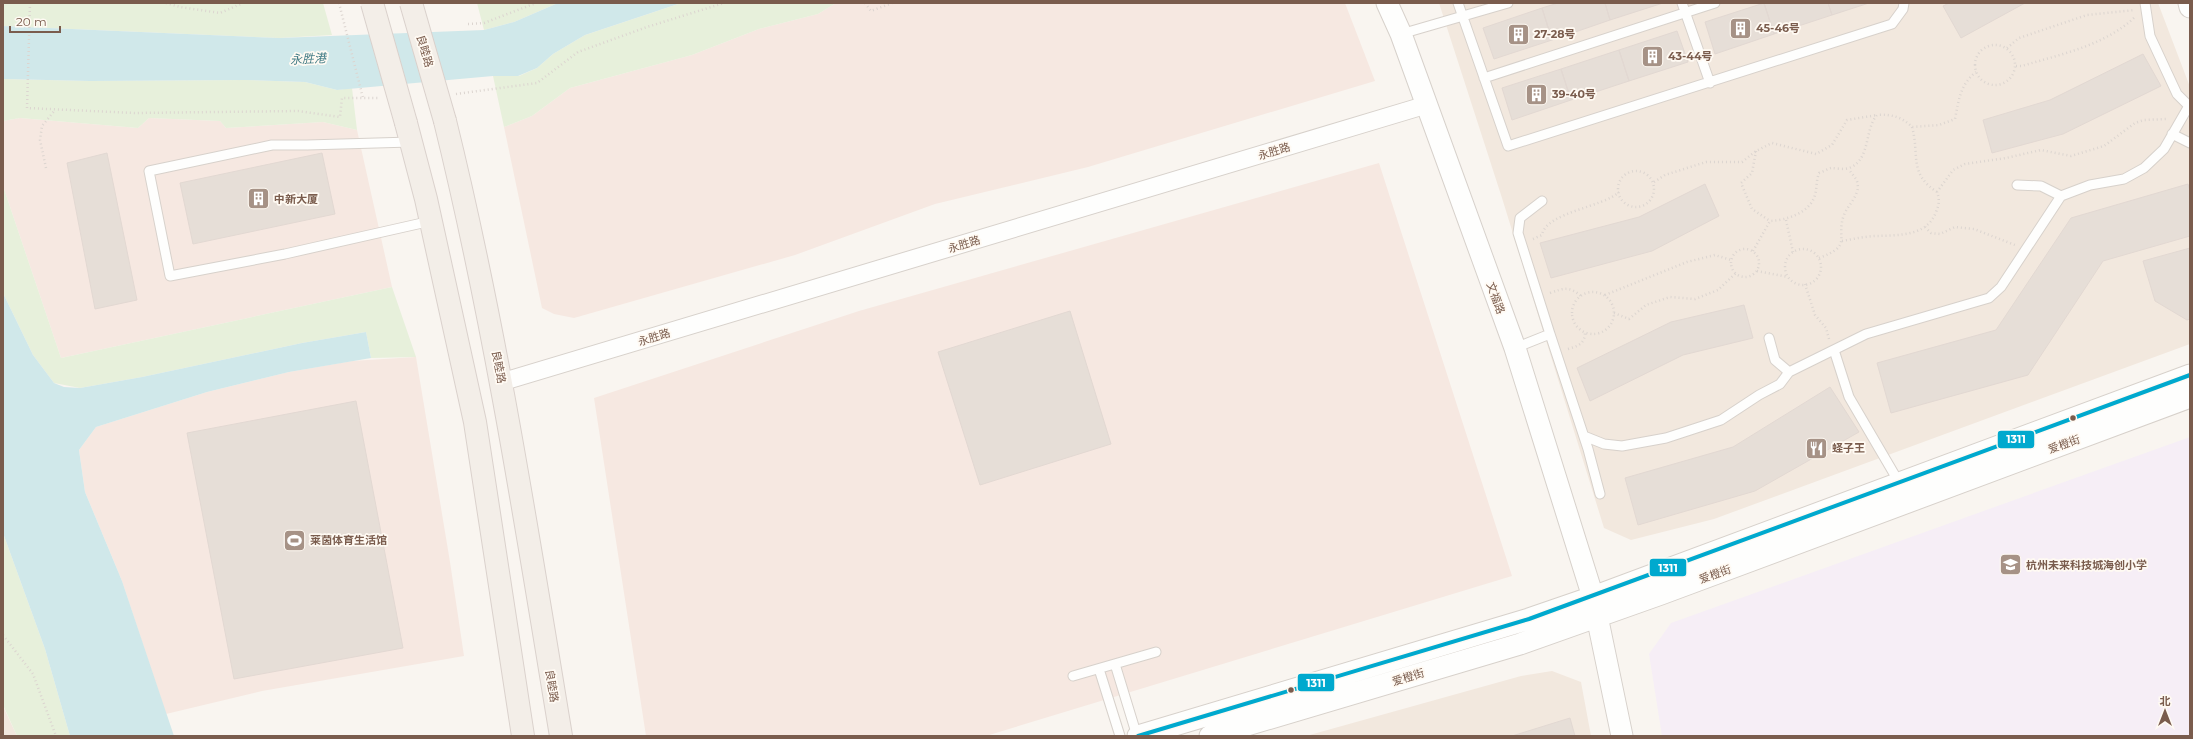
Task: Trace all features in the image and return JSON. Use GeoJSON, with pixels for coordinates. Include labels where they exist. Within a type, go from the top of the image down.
{"type":"FeatureCollection","features":[{"type":"Feature","properties":{"kind":"main road"},"geometry":{"type":"LineString","coordinates":[[372,3],[409,132],[431,221],[475,422],[522,736]]}},
{"type":"Feature","properties":{"kind":"main road","name":"良睦路"},"geometry":{"type":"LineString","coordinates":[[410,3],[446,121],[502,382],[561,736]]}},
{"type":"Feature","properties":{"kind":"street","name":"文福路"},"geometry":{"type":"LineString","coordinates":[[1387,3],[1401,34],[1515,348],[1595,607],[1622,736]]}},
{"type":"Feature","properties":{"kind":"street"},"geometry":{"type":"LineString","coordinates":[[2189,3],[2190,7]]}},
{"type":"Feature","properties":{"kind":"street","name":"永胜路"},"geometry":{"type":"LineString","coordinates":[[502,382],[1426,105]]}},
{"type":"Feature","properties":{"kind":"street","name":"爱橙街"},"geometry":{"type":"LineString","coordinates":[[1210,736],[1520,644],[1595,607],[1900,484],[2190,375]]}},
{"type":"Feature","properties":{"kind":"street","name":"爱橙街"},"geometry":{"type":"LineString","coordinates":[[1138,736],[1521,621],[1595,607],[2190,397]]}},
{"type":"Feature","properties":{"kind":"lane"},"geometry":{"type":"LineString","coordinates":[[1458,3],[1508,146],[1892,24],[1902,5]]}},
{"type":"Feature","properties":{"kind":"lane"},"geometry":{"type":"LineString","coordinates":[[1401,34],[1463,18],[1508,3]]}},
{"type":"Feature","properties":{"kind":"lane"},"geometry":{"type":"LineString","coordinates":[[1682,3],[1710,83]]}},
{"type":"Feature","properties":{"kind":"lane"},"geometry":{"type":"LineString","coordinates":[[1484,78],[1715,3]]}},
{"type":"Feature","properties":{"kind":"lane"},"geometry":{"type":"LineString","coordinates":[[1584,436],[1604,444],[1622,446],[1666,438],[1722,420],[1759,395],[1780,384],[1789,372],[1866,334],[1989,298],[2001,287],[2062,196],[2090,185],[2124,179],[2144,168],[2164,149],[2189,104],[2177,94],[2150,36],[2145,6]]}},
{"type":"Feature","properties":{"kind":"lane"},"geometry":{"type":"LineString","coordinates":[[409,132],[307,146],[272,145],[149,171],[170,276],[285,254],[431,221]]}},
{"type":"Feature","properties":{"kind":"lane"},"geometry":{"type":"LineString","coordinates":[[2172,134],[2190,143]]}},
{"type":"Feature","properties":{"kind":"lane"},"geometry":{"type":"LineString","coordinates":[[2017,185],[2041,186],[2062,196]]}},
{"type":"Feature","properties":{"kind":"lane"},"geometry":{"type":"LineString","coordinates":[[1542,201],[1520,218],[1518,233],[1584,436],[1600,494]]}},
{"type":"Feature","properties":{"kind":"lane"},"geometry":{"type":"LineString","coordinates":[[1515,348],[1550,334]]}},
{"type":"Feature","properties":{"kind":"lane"},"geometry":{"type":"LineString","coordinates":[[1769,338],[1775,360],[1789,372]]}},
{"type":"Feature","properties":{"kind":"lane"},"geometry":{"type":"LineString","coordinates":[[1834,350],[1848,397],[1900,484]]}},
{"type":"Feature","properties":{"kind":"lane"},"geometry":{"type":"LineString","coordinates":[[1073,676],[1156,652]]}},
{"type":"Feature","properties":{"kind":"lane"},"geometry":{"type":"LineString","coordinates":[[1115,664],[1138,736]]}},
{"type":"Feature","properties":{"kind":"lane"},"geometry":{"type":"LineString","coordinates":[[1099,669],[1120,736]]}},
{"type":"Feature","properties":{"kind":"path"},"geometry":{"type":"LineString","coordinates":[[30,3],[27,108],[134,113],[298,110],[340,117],[342,98],[385,98]]}},
{"type":"Feature","properties":{"kind":"path"},"geometry":{"type":"LineString","coordinates":[[166,3],[180,7],[220,13],[243,3]]}},
{"type":"Feature","properties":{"kind":"path"},"geometry":{"type":"LineString","coordinates":[[339,3],[364,98]]}},
{"type":"Feature","properties":{"kind":"path"},"geometry":{"type":"LineString","coordinates":[[468,24],[484,23],[536,3]]}},
{"type":"Feature","properties":{"kind":"path"},"geometry":{"type":"LineString","coordinates":[[452,95],[537,83],[578,52],[647,27],[724,3]]}},
{"type":"Feature","properties":{"kind":"path"},"geometry":{"type":"LineString","coordinates":[[865,3],[871,11],[892,3]]}},
{"type":"Feature","properties":{"kind":"path"},"geometry":{"type":"LineString","coordinates":[[2007,48],[2019,38],[2087,15],[2145,6]]}},
{"type":"Feature","properties":{"kind":"path"},"geometry":{"type":"LineString","coordinates":[[2016,66],[2022,66],[2105,40],[2122,29],[2145,6]]}},
{"type":"Feature","properties":{"kind":"path"},"geometry":{"type":"LineString","coordinates":[[1993,45],[2007,48],[2015,59],[2016,66],[2010,79],[1998,85],[1984,82],[1976,72],[1975,60],[1982,50],[1993,45]]}},
{"type":"Feature","properties":{"kind":"path"},"geometry":{"type":"LineString","coordinates":[[1912,127],[1940,125],[1955,119],[1961,89],[1967,80],[1976,72]]}},
{"type":"Feature","properties":{"kind":"path"},"geometry":{"type":"LineString","coordinates":[[46,168],[40,140],[42,126],[56,109]]}},
{"type":"Feature","properties":{"kind":"path"},"geometry":{"type":"LineString","coordinates":[[1756,151],[1752,173],[1741,183],[1752,209],[1770,222],[1786,220],[1810,206],[1816,195],[1816,181],[1819,173],[1829,168],[1849,169],[1864,155],[1868,132],[1872,121],[1877,115]]}},
{"type":"Feature","properties":{"kind":"path"},"geometry":{"type":"LineString","coordinates":[[1654,182],[1665,175],[1706,162],[1742,162],[1756,151],[1772,144],[1816,154],[1832,145],[1847,120],[1877,115],[1896,116],[1906,121],[1912,127],[1917,170],[1930,187],[1937,192],[1940,200],[1932,223],[1919,231],[1895,237],[1865,237],[1842,241]]}},
{"type":"Feature","properties":{"kind":"path"},"geometry":{"type":"LineString","coordinates":[[1937,192],[1953,170],[1965,164],[2006,158],[2041,150],[2071,156],[2104,146],[2135,123],[2144,120],[2179,121]]}},
{"type":"Feature","properties":{"kind":"path"},"geometry":{"type":"LineString","coordinates":[[1819,258],[1835,251],[1842,241],[1843,216],[1856,198],[1856,180],[1849,169]]}},
{"type":"Feature","properties":{"kind":"path"},"geometry":{"type":"LineString","coordinates":[[1634,171],[1646,173],[1654,182],[1654,194],[1651,200],[1641,206],[1629,205],[1620,197],[1619,192],[1618,186],[1624,176],[1634,171]]}},
{"type":"Feature","properties":{"kind":"path"},"geometry":{"type":"LineString","coordinates":[[1522,244],[1542,235],[1543,229],[1549,222],[1585,206],[1613,197],[1619,192]]}},
{"type":"Feature","properties":{"kind":"path"},"geometry":{"type":"LineString","coordinates":[[1786,220],[1794,252]]}},
{"type":"Feature","properties":{"kind":"path"},"geometry":{"type":"LineString","coordinates":[[1753,251],[1770,222]]}},
{"type":"Feature","properties":{"kind":"path"},"geometry":{"type":"LineString","coordinates":[[1925,227],[1932,233],[1940,234],[1955,227],[1974,229],[2027,249]]}},
{"type":"Feature","properties":{"kind":"path"},"geometry":{"type":"LineString","coordinates":[[1740,249],[1753,251],[1759,263],[1757,271],[1754,274],[1744,277],[1732,270],[1731,260],[1740,249]]}},
{"type":"Feature","properties":{"kind":"path"},"geometry":{"type":"LineString","coordinates":[[1757,271],[1789,277],[1799,284],[1805,284],[1815,280],[1819,275],[1821,269],[1819,258],[1810,250],[1799,249],[1794,252],[1786,261],[1786,272],[1789,277]]}},
{"type":"Feature","properties":{"kind":"path"},"geometry":{"type":"LineString","coordinates":[[1604,295],[1687,262],[1715,255],[1731,260]]}},
{"type":"Feature","properties":{"kind":"path"},"geometry":{"type":"LineString","coordinates":[[1614,313],[1629,319],[1646,305],[1670,297],[1695,299],[1718,290],[1736,273]]}},
{"type":"Feature","properties":{"kind":"path"},"geometry":{"type":"LineString","coordinates":[[1805,284],[1815,314],[1826,328],[1834,350]]}},
{"type":"Feature","properties":{"kind":"path"},"geometry":{"type":"LineString","coordinates":[[1538,296],[1564,288],[1573,290],[1580,296]]}},
{"type":"Feature","properties":{"kind":"path"},"geometry":{"type":"LineString","coordinates":[[1591,292],[1604,295],[1610,300],[1614,313],[1609,326],[1604,331],[1591,334],[1579,329],[1572,317],[1574,304],[1580,296],[1591,292]]}},
{"type":"Feature","properties":{"kind":"path"},"geometry":{"type":"LineString","coordinates":[[1556,353],[1580,345],[1585,338],[1585,332]]}},
{"type":"Feature","properties":{"kind":"path"},"geometry":{"type":"LineString","coordinates":[[3,635],[33,674],[56,736]]}},
{"type":"Feature","properties":{"kind":"shaded area"},"geometry":{"type":"Polygon","coordinates":[[[836,3],[1345,3],[1375,81],[1088,167],[935,204],[795,255],[574,318],[554,314],[542,308],[504,127],[532,116],[570,88],[692,55],[759,29],[818,14],[836,3]]]}},
{"type":"Feature","properties":{"kind":"shaded area"},"geometry":{"type":"Polygon","coordinates":[[[1439,3],[2158,3],[2190,87],[2190,344],[1714,519],[1631,540],[1604,528],[1502,198],[1439,3]]]}},
{"type":"Feature","properties":{"kind":"shaded area","name":"中新大厦"},"geometry":{"type":"Polygon","coordinates":[[[20,118],[138,128],[149,118],[220,121],[226,128],[323,122],[357,130],[392,287],[61,358],[3,186],[3,121],[20,118]]]}},
{"type":"Feature","properties":{"kind":"shaded area"},"geometry":{"type":"Polygon","coordinates":[[[1379,163],[1512,576],[986,736],[646,736],[594,398],[859,311],[1379,163]]]}},
{"type":"Feature","properties":{"kind":"shaded area"},"geometry":{"type":"Polygon","coordinates":[[[416,357],[464,656],[262,691],[166,714],[122,581],[85,492],[79,450],[96,427],[207,392],[289,372],[352,361],[416,357]]]}},
{"type":"Feature","properties":{"kind":"shaded area","name":"杭州未来科技城海创小学"},"geometry":{"type":"Polygon","coordinates":[[[2190,437],[2190,736],[1662,736],[1649,654],[1671,623],[2190,437]]]}},
{"type":"Feature","properties":{"kind":"shaded area"},"geometry":{"type":"Polygon","coordinates":[[[1552,671],[1581,682],[1591,736],[1306,736],[1521,676],[1552,671]]]}},
{"type":"Feature","properties":{"kind":"shaded area"},"geometry":{"type":"Polygon","coordinates":[[[3,706],[17,736],[3,736],[3,706]]]}},
{"type":"Feature","properties":{"kind":"green space"},"geometry":{"type":"Polygon","coordinates":[[[3,3],[323,3],[332,35],[279,38],[3,26],[3,3]]]}},
{"type":"Feature","properties":{"kind":"green space"},"geometry":{"type":"Polygon","coordinates":[[[477,3],[558,3],[514,22],[484,30],[477,3]]]}},
{"type":"Feature","properties":{"kind":"green space"},"geometry":{"type":"Polygon","coordinates":[[[681,3],[836,3],[818,14],[759,29],[692,55],[570,88],[532,116],[504,127],[493,76],[519,76],[537,68],[553,54],[585,35],[681,3]]]}},
{"type":"Feature","properties":{"kind":"green space"},"geometry":{"type":"Polygon","coordinates":[[[3,79],[90,81],[245,80],[305,82],[337,90],[352,88],[357,130],[323,122],[226,128],[220,121],[149,118],[138,128],[20,118],[3,121],[3,79]]]}},
{"type":"Feature","properties":{"kind":"green space"},"geometry":{"type":"Polygon","coordinates":[[[3,186],[61,358],[392,287],[416,357],[371,358],[366,332],[302,343],[142,377],[80,388],[54,383],[33,355],[3,293],[3,186]]]}},
{"type":"Feature","properties":{"kind":"green space"},"geometry":{"type":"Polygon","coordinates":[[[3,533],[45,649],[70,736],[17,736],[3,705],[3,533]]]}},
{"type":"Feature","properties":{"kind":"water","name":"永胜港"},"geometry":{"type":"Polygon","coordinates":[[[558,3],[681,3],[585,35],[553,54],[537,68],[518,76],[493,76],[337,90],[305,82],[245,80],[90,81],[3,79],[3,26],[279,38],[484,30],[514,22],[558,3]]]}},
{"type":"Feature","properties":{"kind":"water"},"geometry":{"type":"Polygon","coordinates":[[[3,293],[33,355],[54,383],[64,387],[80,388],[142,377],[302,343],[366,332],[371,358],[289,372],[207,392],[96,427],[79,450],[85,492],[122,581],[174,736],[70,736],[45,649],[3,533],[3,293]]]}},
{"type":"Feature","properties":{"kind":"building"},"geometry":{"type":"Polygon","coordinates":[[[1558,3],[1605,3],[1610,20],[1552,40],[1542,8],[1558,3]]]}},
{"type":"Feature","properties":{"kind":"building"},"geometry":{"type":"Polygon","coordinates":[[[1605,3],[1663,3],[1610,20],[1605,3]]]}},
{"type":"Feature","properties":{"kind":"building","name":"45-46号"},"geometry":{"type":"Polygon","coordinates":[[[1764,3],[1774,34],[1715,54],[1705,22],[1764,3]]]}},
{"type":"Feature","properties":{"kind":"building"},"geometry":{"type":"Polygon","coordinates":[[[1764,3],[1828,3],[1832,15],[1774,34],[1764,3]]]}},
{"type":"Feature","properties":{"kind":"building"},"geometry":{"type":"Polygon","coordinates":[[[1828,3],[1869,3],[1832,15],[1828,3]]]}},
{"type":"Feature","properties":{"kind":"building"},"geometry":{"type":"Polygon","coordinates":[[[1949,3],[2025,3],[1961,38],[1943,6],[1949,3]]]}},
{"type":"Feature","properties":{"kind":"building","name":"27-28号"},"geometry":{"type":"Polygon","coordinates":[[[1542,8],[1552,40],[1494,59],[1483,28],[1542,8]]]}},
{"type":"Feature","properties":{"kind":"building","name":"43-44号"},"geometry":{"type":"Polygon","coordinates":[[[1677,31],[1688,62],[1629,81],[1619,50],[1677,31]]]}},
{"type":"Feature","properties":{"kind":"building"},"geometry":{"type":"Polygon","coordinates":[[[1619,50],[1629,81],[1571,100],[1561,69],[1619,50]]]}},
{"type":"Feature","properties":{"kind":"building"},"geometry":{"type":"Polygon","coordinates":[[[2143,54],[2161,86],[2063,134],[1992,153],[1983,120],[2050,100],[2143,54]]]}},
{"type":"Feature","properties":{"kind":"building","name":"39-40号"},"geometry":{"type":"Polygon","coordinates":[[[1561,69],[1571,100],[1512,120],[1502,88],[1561,69]]]}},
{"type":"Feature","properties":{"kind":"building"},"geometry":{"type":"Polygon","coordinates":[[[107,153],[137,300],[95,309],[67,163],[107,153]]]}},
{"type":"Feature","properties":{"kind":"building","name":"中新大厦"},"geometry":{"type":"Polygon","coordinates":[[[322,153],[335,214],[193,244],[180,183],[322,153]]]}},
{"type":"Feature","properties":{"kind":"building"},"geometry":{"type":"Polygon","coordinates":[[[1705,184],[1719,216],[1652,251],[1551,278],[1540,243],[1639,217],[1705,184]]]}},
{"type":"Feature","properties":{"kind":"building"},"geometry":{"type":"Polygon","coordinates":[[[2188,184],[2190,191],[2190,236],[2103,261],[2028,375],[1891,413],[1877,363],[1996,330],[2071,218],[2188,184]]]}},
{"type":"Feature","properties":{"kind":"building"},"geometry":{"type":"Polygon","coordinates":[[[2190,248],[2190,319],[2187,320],[2155,301],[2143,261],[2190,248]]]}},
{"type":"Feature","properties":{"kind":"building"},"geometry":{"type":"Polygon","coordinates":[[[1744,305],[1753,338],[1683,355],[1590,401],[1577,368],[1671,322],[1744,305]]]}},
{"type":"Feature","properties":{"kind":"building"},"geometry":{"type":"Polygon","coordinates":[[[1070,311],[1111,444],[980,485],[938,352],[1070,311]]]}},
{"type":"Feature","properties":{"kind":"building"},"geometry":{"type":"Polygon","coordinates":[[[1830,387],[1859,432],[1755,491],[1638,525],[1625,478],[1733,447],[1830,387]]]}},
{"type":"Feature","properties":{"kind":"building","name":"莱茵体育生活馆"},"geometry":{"type":"Polygon","coordinates":[[[356,401],[403,648],[234,679],[187,433],[356,401]]]}},
{"type":"Feature","properties":{"kind":"building"},"geometry":{"type":"Polygon","coordinates":[[[1570,718],[1575,736],[1512,736],[1570,718]]]}},
{"type":"Feature","properties":{"kind":"transit line","name":"1311"},"geometry":{"type":"LineString","coordinates":[[1138,736],[1529,619],[2190,375]]}},
{"type":"Feature","properties":{"kind":"place","name":"45-46号"},"geometry":{"type":"Point","coordinates":[1740,28]}},
{"type":"Feature","properties":{"kind":"place","name":"27-28号"},"geometry":{"type":"Point","coordinates":[1518,34]}},
{"type":"Feature","properties":{"kind":"place","name":"43-44号"},"geometry":{"type":"Point","coordinates":[1653,56]}},
{"type":"Feature","properties":{"kind":"place","name":"39-40号"},"geometry":{"type":"Point","coordinates":[1537,94]}},
{"type":"Feature","properties":{"kind":"place","name":"中新大厦"},"geometry":{"type":"Point","coordinates":[258,199]}},
{"type":"Feature","properties":{"kind":"place","name":"蛏子王"},"geometry":{"type":"Point","coordinates":[1816,448]}},
{"type":"Feature","properties":{"kind":"place","name":"莱茵体育生活馆"},"geometry":{"type":"Point","coordinates":[295,540]}},
{"type":"Feature","properties":{"kind":"place","name":"杭州未来科技城海创小学"},"geometry":{"type":"Point","coordinates":[2011,565]}}]}
